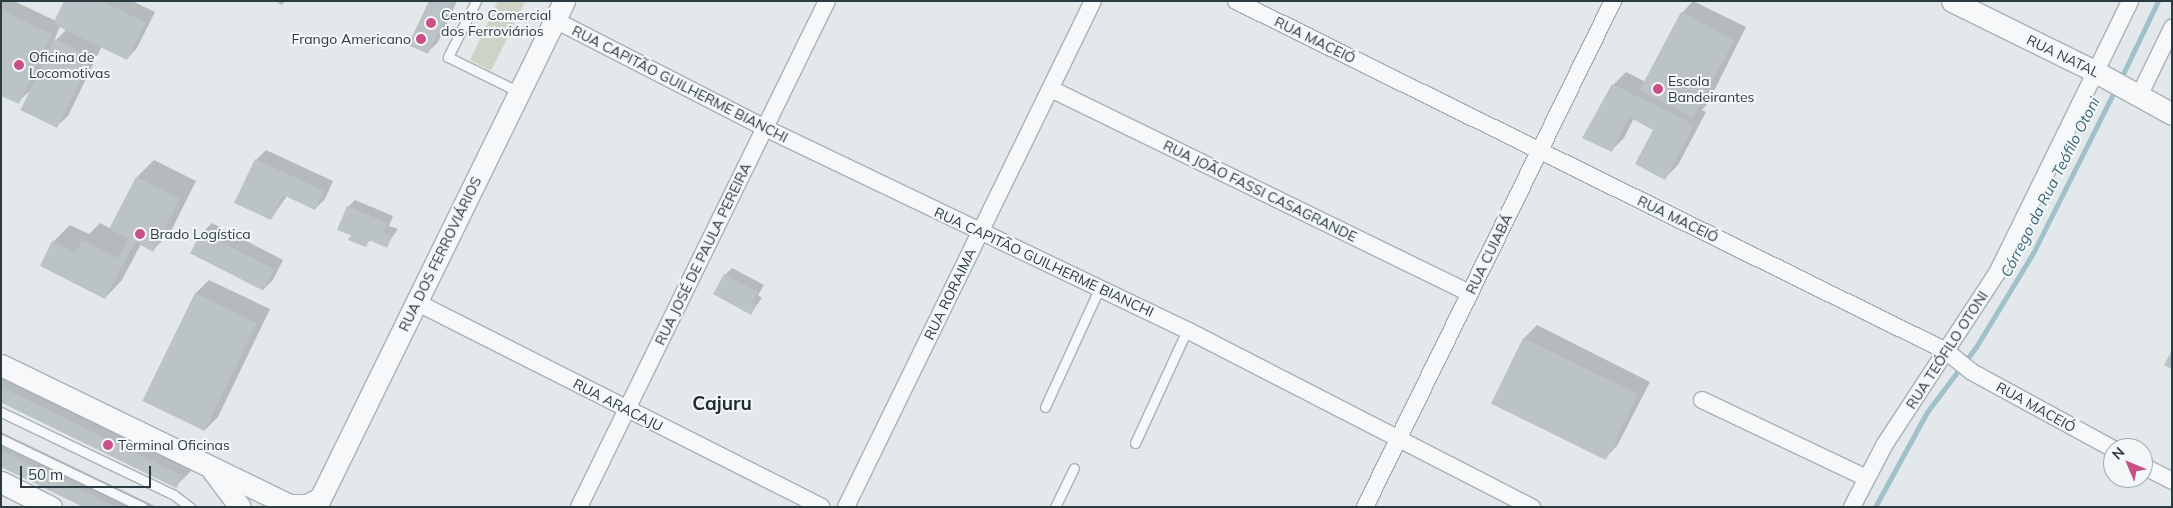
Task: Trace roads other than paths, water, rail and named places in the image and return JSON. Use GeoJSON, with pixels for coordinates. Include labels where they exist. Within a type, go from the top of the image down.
{"type":"FeatureCollection","features":[{"type":"Feature","properties":{"kind":"street","name":"RUA JOSÉ DE PAULA PEREIRA"},"geometry":{"type":"LineString","coordinates":[[579,507],[827,1]]}},
{"type":"Feature","properties":{"kind":"street","name":"RUA RORAIMA"},"geometry":{"type":"LineString","coordinates":[[846,507],[1094,1]]}},
{"type":"Feature","properties":{"kind":"street","name":"RUA MACEIÓ"},"geometry":{"type":"LineString","coordinates":[[1236,1],[1946,351],[1972,372],[2103,444]]}},
{"type":"Feature","properties":{"kind":"street","name":"RUA CUIABÁ"},"geometry":{"type":"LineString","coordinates":[[1365,507],[1613,1]]}},
{"type":"Feature","properties":{"kind":"street","name":"RUA NATAL"},"geometry":{"type":"LineString","coordinates":[[1952,1],[2096,72],[2172,114]]}},
{"type":"Feature","properties":{"kind":"street","name":"RUA TEÓFILO OTONI"},"geometry":{"type":"LineString","coordinates":[[1852,507],[1866,478],[1997,273],[2130,1]]}},
{"type":"Feature","properties":{"kind":"street","name":"RUA DOS FERROVIÁRIOS"},"geometry":{"type":"LineString","coordinates":[[318,502],[559,10]]}},
{"type":"Feature","properties":{"kind":"street","name":"RUA CAPITÃO GUILHERME BIANCHI"},"geometry":{"type":"LineString","coordinates":[[559,10],[765,128],[1187,330],[1532,507]]}},
{"type":"Feature","properties":{"kind":"street"},"geometry":{"type":"LineString","coordinates":[[2139,96],[2172,28]]}},
{"type":"Feature","properties":{"kind":"street","name":"RUA JOÃO FASSI CASAGRANDE"},"geometry":{"type":"LineString","coordinates":[[1050,89],[1470,293]]}},
{"type":"Feature","properties":{"kind":"street","name":"RUA ARACAJU"},"geometry":{"type":"LineString","coordinates":[[416,302],[626,410],[821,507]]}},
{"type":"Feature","properties":{"kind":"street"},"geometry":{"type":"LineString","coordinates":[[1,365],[210,468],[290,505],[308,505],[318,502]]}},
{"type":"Feature","properties":{"kind":"street"},"geometry":{"type":"LineString","coordinates":[[1702,400],[1866,478]]}},
{"type":"Feature","properties":{"kind":"street"},"geometry":{"type":"LineString","coordinates":[[210,468],[240,507]]}},
{"type":"Feature","properties":{"kind":"street"},"geometry":{"type":"LineString","coordinates":[[2153,470],[2170,477]]}},
{"type":"Feature","properties":{"kind":"street"},"geometry":{"type":"LineString","coordinates":[[1,482],[51,507]]}},
{"type":"Feature","properties":{"kind":"lane"},"geometry":{"type":"LineString","coordinates":[[476,1],[448,57],[519,92]]}},
{"type":"Feature","properties":{"kind":"lane"},"geometry":{"type":"LineString","coordinates":[[1044,407],[1099,289]]}},
{"type":"Feature","properties":{"kind":"lane"},"geometry":{"type":"LineString","coordinates":[[1134,444],[1187,330]]}},
{"type":"Feature","properties":{"kind":"lane"},"geometry":{"type":"LineString","coordinates":[[1,412],[174,495],[190,507]]}},
{"type":"Feature","properties":{"kind":"lane"},"geometry":{"type":"LineString","coordinates":[[1,439],[142,507]]}},
{"type":"Feature","properties":{"kind":"lane"},"geometry":{"type":"LineString","coordinates":[[1055,507],[1074,468]]}},
{"type":"Feature","properties":{"kind":"waterway","name":"Córrego da Rua Teófilo Otoni"},"geometry":{"type":"LineString","coordinates":[[2120,80],[2158,1]]}},
{"type":"Feature","properties":{"kind":"waterway","name":"Córrego da Rua Teófilo Otoni"},"geometry":{"type":"LineString","coordinates":[[1875,507],[1927,412],[1976,347],[2033,253],[2116,88]]}},
{"type":"Feature","properties":{"kind":"place","name":"Centro Comercial dos Ferroviários"},"geometry":{"type":"Point","coordinates":[431,23]}},
{"type":"Feature","properties":{"kind":"place","name":"Frango Americano"},"geometry":{"type":"Point","coordinates":[421,39]}},
{"type":"Feature","properties":{"kind":"place","name":"Oficina de Locomotivas"},"geometry":{"type":"Point","coordinates":[19,65]}},
{"type":"Feature","properties":{"kind":"place","name":"Escola Bandeirantes"},"geometry":{"type":"Point","coordinates":[1658,89]}},
{"type":"Feature","properties":{"kind":"place","name":"Brado Logística"},"geometry":{"type":"Point","coordinates":[140,234]}},
{"type":"Feature","properties":{"kind":"place","name":"Terminal Oficinas"},"geometry":{"type":"Point","coordinates":[108,445]}},
{"type":"Feature","properties":{"kind":"district","name":"Cajuru"},"geometry":{"type":"Point","coordinates":[722,404]}}]}
